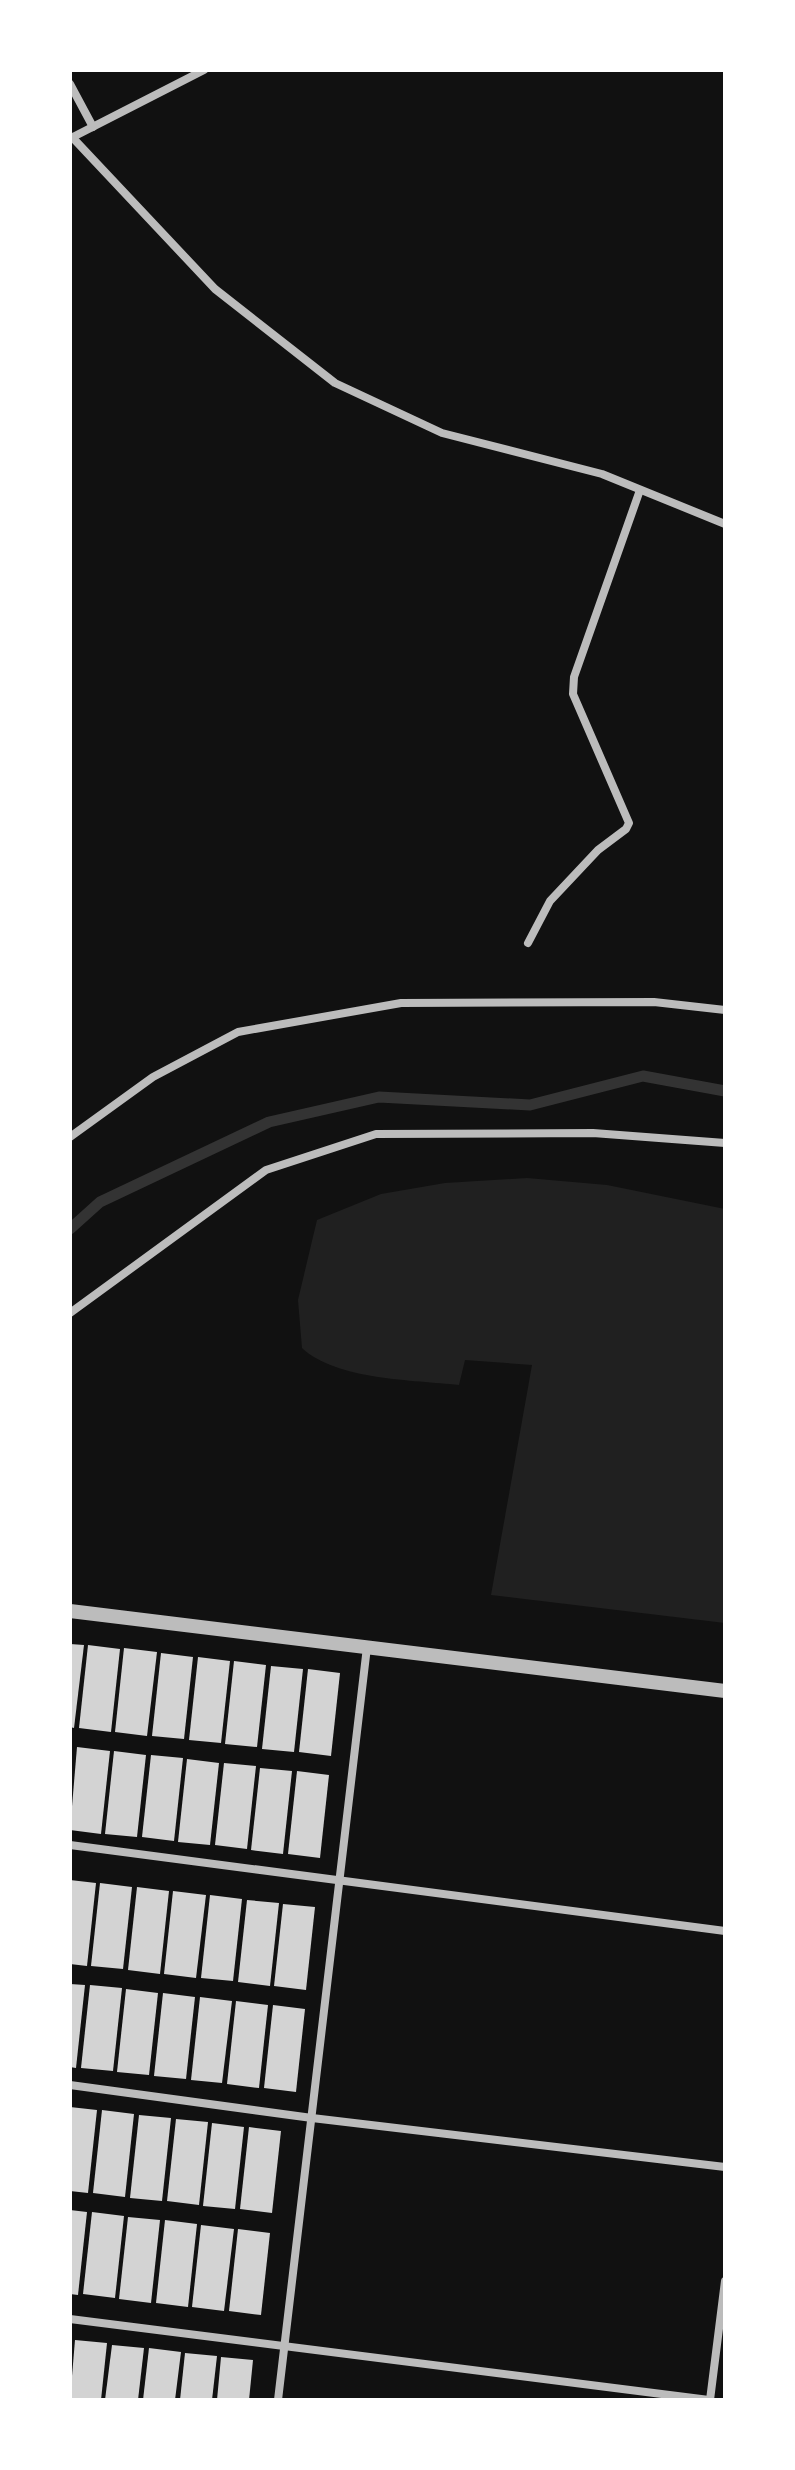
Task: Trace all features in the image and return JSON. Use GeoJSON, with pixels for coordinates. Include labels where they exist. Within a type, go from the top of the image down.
{"type":"FeatureCollection","features":[{"type":"Feature","properties":{"kind":"street"},"geometry":{"type":"LineString","coordinates":[[204,70],[71,138],[215,289],[335,383],[442,433],[602,474],[725,524]]}},
{"type":"Feature","properties":{"kind":"street"},"geometry":{"type":"LineString","coordinates":[[70,84],[93,127]]}},
{"type":"Feature","properties":{"kind":"street"},"geometry":{"type":"LineString","coordinates":[[528,943],[550,901],[598,850],[626,829],[629,823],[573,694],[574,677],[640,490]]}},
{"type":"Feature","properties":{"kind":"street"},"geometry":{"type":"LineString","coordinates":[[70,1137],[153,1077],[238,1032],[401,1003],[654,1002],[725,1010]]}},
{"type":"Feature","properties":{"kind":"street"},"geometry":{"type":"LineString","coordinates":[[70,1313],[266,1170],[376,1134],[593,1133],[725,1143]]}},
{"type":"Feature","properties":{"kind":"street"},"geometry":{"type":"LineString","coordinates":[[70,1611],[725,1691]]}},
{"type":"Feature","properties":{"kind":"street"},"geometry":{"type":"LineString","coordinates":[[278,2400],[367,1647]]}},
{"type":"Feature","properties":{"kind":"street"},"geometry":{"type":"LineString","coordinates":[[70,1845],[339,1883],[725,1931]]}},
{"type":"Feature","properties":{"kind":"street"},"geometry":{"type":"LineString","coordinates":[[70,2085],[312,2118],[725,2167]]}},
{"type":"Feature","properties":{"kind":"street"},"geometry":{"type":"LineString","coordinates":[[70,2319],[710,2400],[725,2281]]}},
{"type":"Feature","properties":{"kind":"shaded area"},"geometry":{"type":"Polygon","coordinates":[[[527,1178],[607,1185],[725,1209],[725,1623],[491,1595],[532,1365],[465,1360],[459,1385],[376,1377],[335,1367],[302,1348],[298,1300],[317,1220],[381,1194],[445,1183],[527,1178]]]}},
{"type":"Feature","properties":{"kind":"building"},"geometry":{"type":"Polygon","coordinates":[[[70,1644],[84,1645],[74,1728],[70,1727],[70,1644]]]}},
{"type":"Feature","properties":{"kind":"building"},"geometry":{"type":"Polygon","coordinates":[[[88,1645],[120,1649],[111,1732],[79,1728],[88,1645]]]}},
{"type":"Feature","properties":{"kind":"building"},"geometry":{"type":"Polygon","coordinates":[[[124,1648],[157,1652],[147,1736],[115,1732],[124,1648]]]}},
{"type":"Feature","properties":{"kind":"building"},"geometry":{"type":"Polygon","coordinates":[[[161,1653],[193,1657],[184,1739],[152,1736],[161,1653]]]}},
{"type":"Feature","properties":{"kind":"building"},"geometry":{"type":"Polygon","coordinates":[[[198,1657],[230,1661],[221,1743],[189,1740],[198,1657]]]}},
{"type":"Feature","properties":{"kind":"building"},"geometry":{"type":"Polygon","coordinates":[[[234,1661],[266,1665],[257,1747],[225,1744],[234,1661]]]}},
{"type":"Feature","properties":{"kind":"building"},"geometry":{"type":"Polygon","coordinates":[[[271,1666],[303,1669],[294,1752],[262,1749],[271,1666]]]}},
{"type":"Feature","properties":{"kind":"building"},"geometry":{"type":"Polygon","coordinates":[[[308,1669],[340,1673],[331,1756],[299,1752],[308,1669]]]}},
{"type":"Feature","properties":{"kind":"building"},"geometry":{"type":"Polygon","coordinates":[[[77,1747],[110,1751],[101,1834],[70,1830],[77,1747]]]}},
{"type":"Feature","properties":{"kind":"building"},"geometry":{"type":"Polygon","coordinates":[[[114,1751],[146,1755],[137,1837],[105,1834],[114,1751]]]}},
{"type":"Feature","properties":{"kind":"building"},"geometry":{"type":"Polygon","coordinates":[[[151,1755],[183,1758],[174,1841],[142,1837],[151,1755]]]}},
{"type":"Feature","properties":{"kind":"building"},"geometry":{"type":"Polygon","coordinates":[[[187,1759],[219,1763],[210,1845],[178,1842],[187,1759]]]}},
{"type":"Feature","properties":{"kind":"building"},"geometry":{"type":"Polygon","coordinates":[[[224,1763],[256,1766],[247,1849],[215,1845],[224,1763]]]}},
{"type":"Feature","properties":{"kind":"building"},"geometry":{"type":"Polygon","coordinates":[[[260,1768],[292,1771],[283,1854],[251,1850],[260,1768]]]}},
{"type":"Feature","properties":{"kind":"building"},"geometry":{"type":"Polygon","coordinates":[[[297,1771],[329,1775],[320,1858],[288,1854],[297,1771]]]}},
{"type":"Feature","properties":{"kind":"building"},"geometry":{"type":"Polygon","coordinates":[[[70,1880],[96,1883],[87,1966],[70,1964],[70,1880]]]}},
{"type":"Feature","properties":{"kind":"building"},"geometry":{"type":"Polygon","coordinates":[[[100,1883],[132,1887],[123,1969],[91,1966],[100,1883]]]}},
{"type":"Feature","properties":{"kind":"building"},"geometry":{"type":"Polygon","coordinates":[[[137,1887],[169,1891],[160,1974],[128,1970],[137,1887]]]}},
{"type":"Feature","properties":{"kind":"building"},"geometry":{"type":"Polygon","coordinates":[[[173,1891],[206,1895],[196,1978],[164,1974],[173,1891]]]}},
{"type":"Feature","properties":{"kind":"building"},"geometry":{"type":"Polygon","coordinates":[[[210,1895],[242,1899],[233,1981],[201,1978],[210,1895]]]}},
{"type":"Feature","properties":{"kind":"building"},"geometry":{"type":"Polygon","coordinates":[[[247,1900],[279,1903],[270,1986],[238,1982],[247,1900]]]}},
{"type":"Feature","properties":{"kind":"building"},"geometry":{"type":"Polygon","coordinates":[[[283,1904],[315,1907],[306,1990],[274,1986],[283,1904]]]}},
{"type":"Feature","properties":{"kind":"building"},"geometry":{"type":"Polygon","coordinates":[[[70,1984],[85,1985],[76,2068],[70,2067],[70,1984]]]}},
{"type":"Feature","properties":{"kind":"building"},"geometry":{"type":"Polygon","coordinates":[[[90,1985],[122,1988],[113,2071],[81,2068],[90,1985]]]}},
{"type":"Feature","properties":{"kind":"building"},"geometry":{"type":"Polygon","coordinates":[[[126,1989],[158,1993],[149,2075],[117,2072],[126,1989]]]}},
{"type":"Feature","properties":{"kind":"building"},"geometry":{"type":"Polygon","coordinates":[[[163,1993],[195,1997],[186,2079],[154,2076],[163,1993]]]}},
{"type":"Feature","properties":{"kind":"building"},"geometry":{"type":"Polygon","coordinates":[[[200,1997],[232,2001],[222,2083],[191,2080],[200,1997]]]}},
{"type":"Feature","properties":{"kind":"building"},"geometry":{"type":"Polygon","coordinates":[[[236,2001],[268,2005],[259,2088],[227,2084],[236,2001]]]}},
{"type":"Feature","properties":{"kind":"building"},"geometry":{"type":"Polygon","coordinates":[[[273,2005],[305,2009],[296,2092],[264,2088],[273,2005]]]}},
{"type":"Feature","properties":{"kind":"building"},"geometry":{"type":"Polygon","coordinates":[[[70,2107],[97,2110],[88,2193],[70,2191],[70,2107]]]}},
{"type":"Feature","properties":{"kind":"building"},"geometry":{"type":"Polygon","coordinates":[[[102,2110],[134,2114],[125,2197],[93,2193],[102,2110]]]}},
{"type":"Feature","properties":{"kind":"building"},"geometry":{"type":"Polygon","coordinates":[[[139,2115],[171,2118],[162,2201],[130,2198],[139,2115]]]}},
{"type":"Feature","properties":{"kind":"building"},"geometry":{"type":"Polygon","coordinates":[[[176,2119],[208,2122],[199,2205],[167,2201],[176,2119]]]}},
{"type":"Feature","properties":{"kind":"building"},"geometry":{"type":"Polygon","coordinates":[[[212,2123],[244,2127],[235,2209],[203,2206],[212,2123]]]}},
{"type":"Feature","properties":{"kind":"building"},"geometry":{"type":"Polygon","coordinates":[[[249,2127],[281,2131],[272,2213],[240,2209],[249,2127]]]}},
{"type":"Feature","properties":{"kind":"building"},"geometry":{"type":"Polygon","coordinates":[[[70,2210],[87,2212],[78,2295],[70,2294],[70,2210]]]}},
{"type":"Feature","properties":{"kind":"building"},"geometry":{"type":"Polygon","coordinates":[[[92,2212],[124,2216],[115,2298],[83,2294],[92,2212]]]}},
{"type":"Feature","properties":{"kind":"building"},"geometry":{"type":"Polygon","coordinates":[[[128,2217],[160,2220],[151,2303],[119,2299],[128,2217]]]}},
{"type":"Feature","properties":{"kind":"building"},"geometry":{"type":"Polygon","coordinates":[[[165,2220],[197,2224],[188,2307],[156,2303],[165,2220]]]}},
{"type":"Feature","properties":{"kind":"building"},"geometry":{"type":"Polygon","coordinates":[[[201,2225],[234,2229],[224,2311],[192,2307],[201,2225]]]}},
{"type":"Feature","properties":{"kind":"building"},"geometry":{"type":"Polygon","coordinates":[[[238,2229],[270,2233],[261,2315],[229,2311],[238,2229]]]}},
{"type":"Feature","properties":{"kind":"building"},"geometry":{"type":"Polygon","coordinates":[[[75,2340],[107,2343],[101,2400],[70,2400],[75,2340]]]}},
{"type":"Feature","properties":{"kind":"building"},"geometry":{"type":"Polygon","coordinates":[[[112,2345],[144,2348],[138,2400],[105,2400],[112,2345]]]}},
{"type":"Feature","properties":{"kind":"building"},"geometry":{"type":"Polygon","coordinates":[[[149,2348],[181,2352],[175,2400],[143,2400],[149,2348]]]}},
{"type":"Feature","properties":{"kind":"building"},"geometry":{"type":"Polygon","coordinates":[[[185,2353],[217,2356],[212,2400],[180,2400],[185,2353]]]}},
{"type":"Feature","properties":{"kind":"building"},"geometry":{"type":"Polygon","coordinates":[[[221,2357],[253,2360],[249,2400],[217,2400],[221,2357]]]}},
{"type":"Feature","properties":{"kind":"waterway"},"geometry":{"type":"LineString","coordinates":[[70,1229],[100,1202],[269,1122],[379,1097],[530,1105],[643,1076],[725,1091]]}}]}
